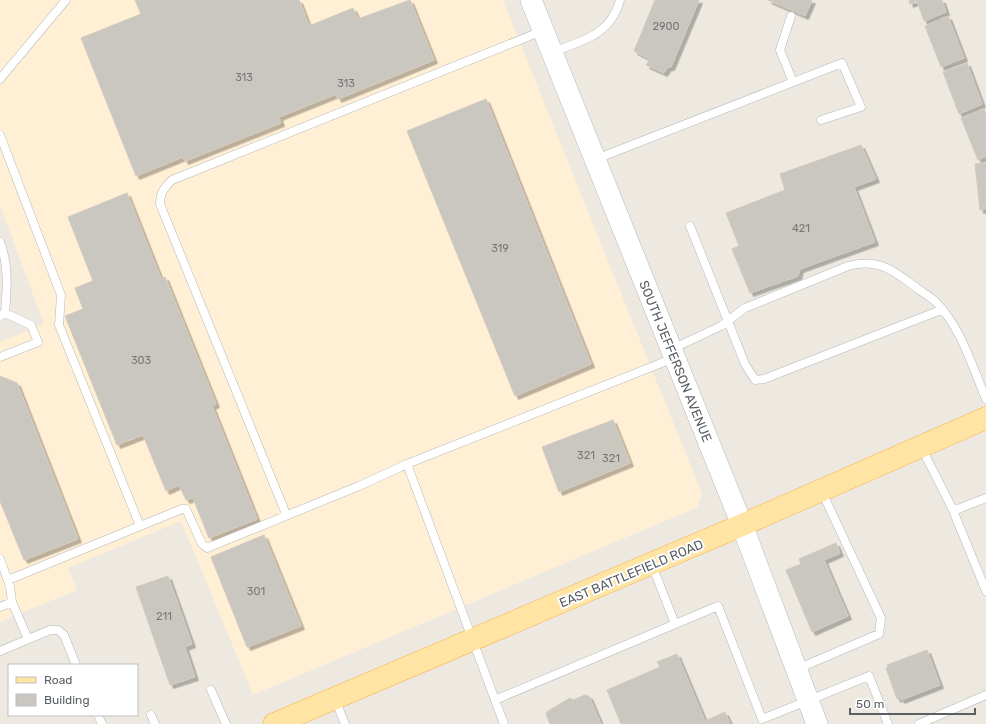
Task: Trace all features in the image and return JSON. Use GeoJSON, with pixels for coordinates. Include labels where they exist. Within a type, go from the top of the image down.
{"type":"FeatureCollection","features":[{"type":"Feature","properties":{"kind":"main road","name":"EAST BATTLEFIELD ROAD"},"geometry":{"type":"LineString","coordinates":[[282,722],[742,525],[986,418]]}},
{"type":"Feature","properties":{"kind":"street","name":"SOUTH JEFFERSON AVENUE"},"geometry":{"type":"LineString","coordinates":[[531,0],[742,525],[817,724]]}},
{"type":"Feature","properties":{"kind":"lane"},"geometry":{"type":"LineString","coordinates":[[0,78],[66,0]]}},
{"type":"Feature","properties":{"kind":"lane"},"geometry":{"type":"LineString","coordinates":[[552,52],[597,34],[610,23],[617,10],[620,0]]}},
{"type":"Feature","properties":{"kind":"lane"},"geometry":{"type":"LineString","coordinates":[[791,16],[780,50],[793,82]]}},
{"type":"Feature","properties":{"kind":"lane"},"geometry":{"type":"LineString","coordinates":[[286,514],[160,204],[160,195],[164,187],[172,180],[543,31]]}},
{"type":"Feature","properties":{"kind":"lane"},"geometry":{"type":"LineString","coordinates":[[595,160],[842,63],[861,107],[821,120]]}},
{"type":"Feature","properties":{"kind":"lane"},"geometry":{"type":"LineString","coordinates":[[0,135],[61,294],[59,325],[140,526]]}},
{"type":"Feature","properties":{"kind":"lane"},"geometry":{"type":"LineString","coordinates":[[690,226],[745,364],[750,375],[755,380],[772,376],[941,310]]}},
{"type":"Feature","properties":{"kind":"lane"},"geometry":{"type":"LineString","coordinates":[[0,242],[5,254],[7,278],[3,314],[31,325],[38,342],[0,357]]}},
{"type":"Feature","properties":{"kind":"lane"},"geometry":{"type":"LineString","coordinates":[[8,580],[184,509],[188,511],[202,544],[207,548],[286,514],[359,486],[407,464],[673,353],[710,332],[745,308],[848,266],[862,263],[882,265],[901,276],[935,302],[965,348],[986,399]]}},
{"type":"Feature","properties":{"kind":"lane"},"geometry":{"type":"LineString","coordinates":[[921,446],[952,508],[986,591]]}},
{"type":"Feature","properties":{"kind":"lane"},"geometry":{"type":"LineString","coordinates":[[407,464],[504,724]]}},
{"type":"Feature","properties":{"kind":"lane"},"geometry":{"type":"LineString","coordinates":[[796,670],[879,634],[881,618],[821,490]]}},
{"type":"Feature","properties":{"kind":"lane"},"geometry":{"type":"LineString","coordinates":[[952,508],[958,509],[986,498]]}},
{"type":"Feature","properties":{"kind":"lane"},"geometry":{"type":"LineString","coordinates":[[0,559],[8,580],[12,602],[28,639]]}},
{"type":"Feature","properties":{"kind":"lane"},"geometry":{"type":"LineString","coordinates":[[651,564],[675,624]]}},
{"type":"Feature","properties":{"kind":"lane"},"geometry":{"type":"LineString","coordinates":[[0,607],[12,602]]}},
{"type":"Feature","properties":{"kind":"lane"},"geometry":{"type":"LineString","coordinates":[[495,700],[718,606],[762,718],[869,676],[888,724]]}},
{"type":"Feature","properties":{"kind":"lane"},"geometry":{"type":"LineString","coordinates":[[0,651],[50,630],[58,630],[64,635],[76,664]]}},
{"type":"Feature","properties":{"kind":"lane"},"geometry":{"type":"LineString","coordinates":[[211,690],[226,724]]}},
{"type":"Feature","properties":{"kind":"lane"},"geometry":{"type":"LineString","coordinates":[[919,724],[986,695]]}},
{"type":"Feature","properties":{"kind":"lane"},"geometry":{"type":"LineString","coordinates":[[335,698],[345,724]]}},
{"type":"Feature","properties":{"kind":"lane"},"geometry":{"type":"LineString","coordinates":[[151,715],[155,724]]}},
{"type":"Feature","properties":{"kind":"shaded area"},"geometry":{"type":"Polygon","coordinates":[[[0,0],[503,0],[702,494],[698,507],[253,695],[181,521],[68,568],[77,590],[0,622],[0,342],[44,324],[0,205],[0,0]]]}},
{"type":"Feature","properties":{"kind":"building"},"geometry":{"type":"Polygon","coordinates":[[[135,0],[299,0],[309,26],[353,8],[358,19],[410,0],[434,60],[338,99],[336,94],[279,117],[281,123],[185,161],[183,157],[136,176],[81,38],[141,14],[135,0]]]}},
{"type":"Feature","properties":{"kind":"building"},"geometry":{"type":"Polygon","coordinates":[[[655,0],[699,0],[671,67],[668,67],[664,73],[646,65],[650,59],[634,51],[655,0]]]}},
{"type":"Feature","properties":{"kind":"building"},"geometry":{"type":"Polygon","coordinates":[[[768,0],[812,0],[805,16],[768,0]]]}},
{"type":"Feature","properties":{"kind":"building"},"geometry":{"type":"Polygon","coordinates":[[[909,0],[942,0],[946,12],[924,21],[917,1],[910,4],[909,0]]]}},
{"type":"Feature","properties":{"kind":"building"},"geometry":{"type":"Polygon","coordinates":[[[948,16],[964,58],[941,67],[925,26],[948,16]]]}},
{"type":"Feature","properties":{"kind":"building"},"geometry":{"type":"Polygon","coordinates":[[[967,63],[982,104],[959,114],[943,72],[967,63]]]}},
{"type":"Feature","properties":{"kind":"building"},"geometry":{"type":"Polygon","coordinates":[[[486,99],[591,364],[515,396],[407,131],[486,99]]]}},
{"type":"Feature","properties":{"kind":"building"},"geometry":{"type":"Polygon","coordinates":[[[984,109],[986,115],[986,156],[978,160],[961,118],[984,109]]]}},
{"type":"Feature","properties":{"kind":"building"},"geometry":{"type":"Polygon","coordinates":[[[861,145],[876,179],[854,187],[875,242],[800,269],[798,276],[750,293],[732,249],[739,246],[726,213],[785,190],[780,174],[861,145]]]}},
{"type":"Feature","properties":{"kind":"building"},"geometry":{"type":"Polygon","coordinates":[[[986,163],[986,209],[980,210],[975,164],[986,163]]]}},
{"type":"Feature","properties":{"kind":"building"},"geometry":{"type":"Polygon","coordinates":[[[127,193],[161,279],[165,277],[216,404],[212,406],[257,519],[209,538],[193,498],[186,500],[179,485],[166,491],[143,435],[117,445],[65,316],[83,309],[75,288],[93,281],[68,217],[127,193]]]}},
{"type":"Feature","properties":{"kind":"building"},"geometry":{"type":"Polygon","coordinates":[[[0,376],[17,383],[78,539],[24,560],[0,501],[0,376]]]}},
{"type":"Feature","properties":{"kind":"building"},"geometry":{"type":"Polygon","coordinates":[[[613,420],[630,463],[559,492],[542,447],[613,420]]]}},
{"type":"Feature","properties":{"kind":"building"},"geometry":{"type":"Polygon","coordinates":[[[264,535],[301,626],[247,647],[211,557],[264,535]]]}},
{"type":"Feature","properties":{"kind":"building"},"geometry":{"type":"Polygon","coordinates":[[[836,543],[840,553],[824,560],[848,616],[812,632],[786,570],[801,564],[799,559],[836,543]]]}},
{"type":"Feature","properties":{"kind":"building"},"geometry":{"type":"Polygon","coordinates":[[[168,576],[192,644],[185,647],[195,677],[170,685],[136,587],[168,576]]]}},
{"type":"Feature","properties":{"kind":"building"},"geometry":{"type":"Polygon","coordinates":[[[927,650],[940,685],[901,700],[900,697],[897,699],[886,668],[888,667],[887,665],[927,650]]]}},
{"type":"Feature","properties":{"kind":"building"},"geometry":{"type":"Polygon","coordinates":[[[677,654],[705,721],[725,712],[730,724],[621,724],[607,690],[660,667],[657,662],[677,654]]]}},
{"type":"Feature","properties":{"kind":"building"},"geometry":{"type":"Polygon","coordinates":[[[585,695],[589,696],[601,724],[550,724],[546,714],[548,711],[570,698],[573,700],[585,695]]]}}]}
